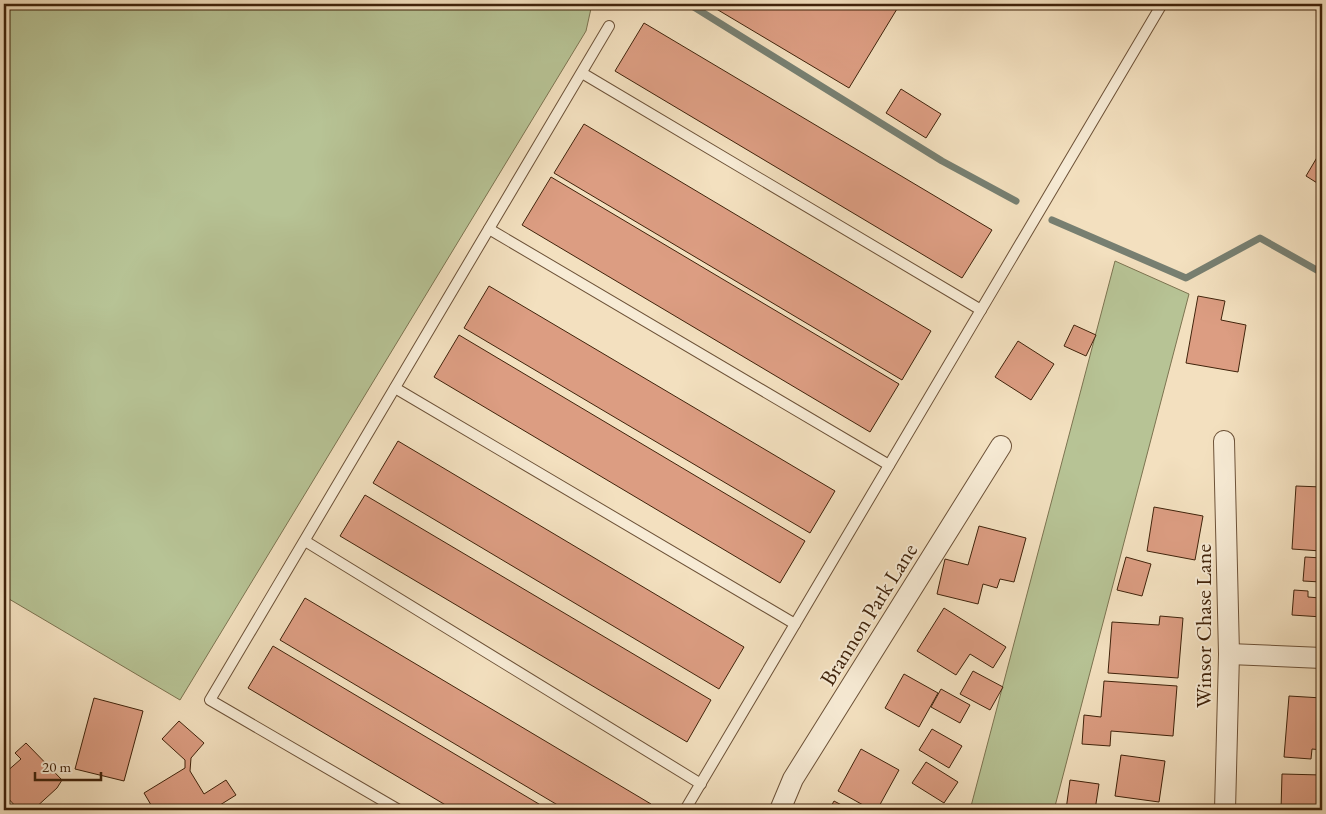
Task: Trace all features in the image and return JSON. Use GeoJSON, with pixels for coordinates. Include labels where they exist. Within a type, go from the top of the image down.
{"type":"FeatureCollection","features":[{"type":"Feature","properties":{"kind":"street","name":"Winsor Chase Lane"},"geometry":{"type":"LineString","coordinates":[[1224,441],[1229,654],[1225,810]]}},
{"type":"Feature","properties":{"kind":"street","name":"Brannon Park Lane"},"geometry":{"type":"LineString","coordinates":[[780,810],[793,779],[1001,446]]}},
{"type":"Feature","properties":{"kind":"street"},"geometry":{"type":"LineString","coordinates":[[1229,654],[1322,658]]}},
{"type":"Feature","properties":{"kind":"lane"},"geometry":{"type":"LineString","coordinates":[[685,810],[1162,4]]}},
{"type":"Feature","properties":{"kind":"lane"},"geometry":{"type":"LineString","coordinates":[[399,810],[210,700],[609,26]]}},
{"type":"Feature","properties":{"kind":"lane"},"geometry":{"type":"LineString","coordinates":[[582,73],[981,310]]}},
{"type":"Feature","properties":{"kind":"lane"},"geometry":{"type":"LineString","coordinates":[[489,229],[889,465]]}},
{"type":"Feature","properties":{"kind":"lane"},"geometry":{"type":"LineString","coordinates":[[395,388],[795,624]]}},
{"type":"Feature","properties":{"kind":"lane"},"geometry":{"type":"LineString","coordinates":[[305,541],[700,784]]}},
{"type":"Feature","properties":{"kind":"green space"},"geometry":{"type":"Polygon","coordinates":[[[4,4],[592,4],[586,31],[180,700],[4,596],[4,4]]]}},
{"type":"Feature","properties":{"kind":"green space"},"geometry":{"type":"Polygon","coordinates":[[[1115,261],[1189,294],[1054,810],[970,810],[1115,261]]]}},
{"type":"Feature","properties":{"kind":"building"},"geometry":{"type":"Polygon","coordinates":[[[708,4],[900,4],[849,88],[708,4]]]}},
{"type":"Feature","properties":{"kind":"building"},"geometry":{"type":"Polygon","coordinates":[[[644,23],[992,230],[962,278],[615,71],[644,23]]]}},
{"type":"Feature","properties":{"kind":"building"},"geometry":{"type":"Polygon","coordinates":[[[901,89],[941,114],[926,138],[886,113],[901,89]]]}},
{"type":"Feature","properties":{"kind":"building"},"geometry":{"type":"Polygon","coordinates":[[[584,124],[931,331],[902,380],[554,173],[584,124]]]}},
{"type":"Feature","properties":{"kind":"building"},"geometry":{"type":"Polygon","coordinates":[[[1322,149],[1322,186],[1306,176],[1322,149]]]}},
{"type":"Feature","properties":{"kind":"building"},"geometry":{"type":"Polygon","coordinates":[[[551,177],[899,384],[870,432],[522,225],[551,177]]]}},
{"type":"Feature","properties":{"kind":"building"},"geometry":{"type":"Polygon","coordinates":[[[489,286],[835,491],[810,533],[464,328],[489,286]]]}},
{"type":"Feature","properties":{"kind":"building"},"geometry":{"type":"Polygon","coordinates":[[[1198,296],[1225,301],[1221,320],[1246,325],[1238,372],[1186,363],[1198,296]]]}},
{"type":"Feature","properties":{"kind":"building"},"geometry":{"type":"Polygon","coordinates":[[[1074,325],[1096,335],[1086,356],[1064,346],[1074,325]]]}},
{"type":"Feature","properties":{"kind":"building"},"geometry":{"type":"Polygon","coordinates":[[[459,335],[805,541],[780,583],[434,377],[459,335]]]}},
{"type":"Feature","properties":{"kind":"building"},"geometry":{"type":"Polygon","coordinates":[[[1018,341],[1054,364],[1031,400],[995,377],[1018,341]]]}},
{"type":"Feature","properties":{"kind":"building"},"geometry":{"type":"Polygon","coordinates":[[[398,441],[744,647],[719,689],[373,483],[398,441]]]}},
{"type":"Feature","properties":{"kind":"building"},"geometry":{"type":"Polygon","coordinates":[[[1296,486],[1322,487],[1321,551],[1292,549],[1296,486]]]}},
{"type":"Feature","properties":{"kind":"building"},"geometry":{"type":"Polygon","coordinates":[[[365,495],[711,700],[687,742],[340,536],[365,495]]]}},
{"type":"Feature","properties":{"kind":"building"},"geometry":{"type":"Polygon","coordinates":[[[1154,507],[1203,516],[1195,560],[1147,551],[1154,507]]]}},
{"type":"Feature","properties":{"kind":"building"},"geometry":{"type":"Polygon","coordinates":[[[979,526],[1026,538],[1014,582],[1000,579],[997,588],[983,584],[978,604],[937,594],[945,559],[968,565],[979,526]]]}},
{"type":"Feature","properties":{"kind":"building"},"geometry":{"type":"Polygon","coordinates":[[[1126,557],[1151,564],[1142,596],[1117,590],[1126,557]]]}},
{"type":"Feature","properties":{"kind":"building"},"geometry":{"type":"Polygon","coordinates":[[[1305,557],[1322,558],[1322,617],[1292,615],[1294,590],[1308,591],[1308,597],[1320,598],[1321,582],[1303,581],[1305,557]]]}},
{"type":"Feature","properties":{"kind":"building"},"geometry":{"type":"Polygon","coordinates":[[[305,598],[651,804],[647,810],[566,810],[280,640],[305,598]]]}},
{"type":"Feature","properties":{"kind":"building"},"geometry":{"type":"Polygon","coordinates":[[[944,608],[1006,647],[993,668],[970,654],[956,675],[917,651],[944,608]]]}},
{"type":"Feature","properties":{"kind":"building"},"geometry":{"type":"Polygon","coordinates":[[[1160,616],[1183,618],[1178,678],[1108,673],[1112,622],[1159,625],[1160,616]]]}},
{"type":"Feature","properties":{"kind":"building"},"geometry":{"type":"Polygon","coordinates":[[[273,646],[549,810],[454,810],[248,688],[273,646]]]}},
{"type":"Feature","properties":{"kind":"building"},"geometry":{"type":"Polygon","coordinates":[[[973,671],[1003,687],[990,710],[960,694],[973,671]]]}},
{"type":"Feature","properties":{"kind":"building"},"geometry":{"type":"Polygon","coordinates":[[[904,674],[938,693],[919,727],[885,708],[904,674]]]}},
{"type":"Feature","properties":{"kind":"building"},"geometry":{"type":"Polygon","coordinates":[[[1104,681],[1177,686],[1173,736],[1111,731],[1110,746],[1082,744],[1084,715],[1101,717],[1104,681]]]}},
{"type":"Feature","properties":{"kind":"building"},"geometry":{"type":"Polygon","coordinates":[[[941,689],[970,705],[960,723],[931,707],[941,689]]]}},
{"type":"Feature","properties":{"kind":"building"},"geometry":{"type":"Polygon","coordinates":[[[1289,696],[1322,698],[1322,750],[1312,749],[1311,759],[1284,757],[1289,696]]]}},
{"type":"Feature","properties":{"kind":"building"},"geometry":{"type":"Polygon","coordinates":[[[94,698],[143,711],[124,781],[75,769],[94,698]]]}},
{"type":"Feature","properties":{"kind":"building"},"geometry":{"type":"Polygon","coordinates":[[[179,721],[204,743],[191,758],[190,771],[204,794],[226,780],[236,795],[212,810],[154,810],[144,793],[185,768],[185,760],[162,739],[179,721]]]}},
{"type":"Feature","properties":{"kind":"building"},"geometry":{"type":"Polygon","coordinates":[[[932,729],[962,746],[949,768],[919,750],[932,729]]]}},
{"type":"Feature","properties":{"kind":"building"},"geometry":{"type":"Polygon","coordinates":[[[26,743],[62,780],[57,788],[33,810],[19,810],[4,794],[4,772],[21,759],[15,753],[26,743]]]}},
{"type":"Feature","properties":{"kind":"building"},"geometry":{"type":"Polygon","coordinates":[[[861,749],[899,770],[877,810],[872,810],[838,791],[861,749]]]}},
{"type":"Feature","properties":{"kind":"building"},"geometry":{"type":"Polygon","coordinates":[[[1121,755],[1165,761],[1159,802],[1115,796],[1121,755]]]}},
{"type":"Feature","properties":{"kind":"building"},"geometry":{"type":"Polygon","coordinates":[[[926,762],[958,782],[944,803],[912,783],[926,762]]]}},
{"type":"Feature","properties":{"kind":"building"},"geometry":{"type":"Polygon","coordinates":[[[1282,774],[1322,775],[1322,810],[1281,810],[1282,774]]]}},
{"type":"Feature","properties":{"kind":"building"},"geometry":{"type":"Polygon","coordinates":[[[1070,780],[1099,784],[1095,810],[1066,810],[1070,780]]]}},
{"type":"Feature","properties":{"kind":"building"},"geometry":{"type":"Polygon","coordinates":[[[834,801],[851,810],[829,810],[834,801]]]}},
{"type":"Feature","properties":{"kind":"waterway"},"geometry":{"type":"LineString","coordinates":[[689,4],[942,161],[1016,201]]}},
{"type":"Feature","properties":{"kind":"waterway"},"geometry":{"type":"LineString","coordinates":[[1052,220],[1186,278],[1260,238],[1322,273]]}}]}
